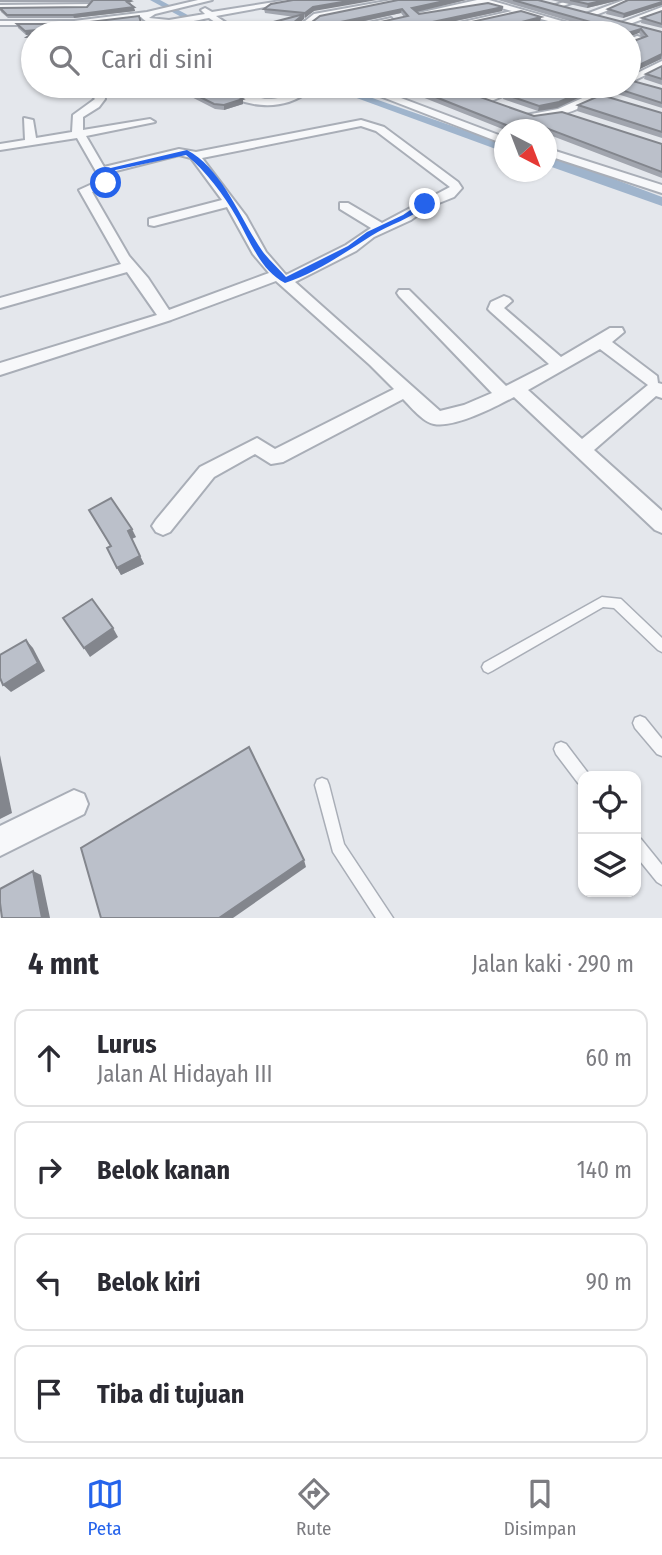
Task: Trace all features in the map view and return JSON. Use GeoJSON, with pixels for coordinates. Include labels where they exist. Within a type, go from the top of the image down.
{"type":"FeatureCollection","features":[{"type":"Feature","properties":{"kind":"street"},"geometry":{"type":"LineString","coordinates":[[29,0],[36,6]]}},
{"type":"Feature","properties":{"kind":"street"},"geometry":{"type":"LineString","coordinates":[[0,6],[91,8],[80,0]]}},
{"type":"Feature","properties":{"kind":"street"},"geometry":{"type":"LineString","coordinates":[[118,21],[132,20],[181,3],[208,0]]}},
{"type":"Feature","properties":{"kind":"street"},"geometry":{"type":"LineString","coordinates":[[191,21],[206,15],[300,0]]}},
{"type":"Feature","properties":{"kind":"street"},"geometry":{"type":"LineString","coordinates":[[367,0],[402,18],[387,21]]}},
{"type":"Feature","properties":{"kind":"street"},"geometry":{"type":"LineString","coordinates":[[310,21],[315,17],[404,0]]}},
{"type":"Feature","properties":{"kind":"street"},"geometry":{"type":"LineString","coordinates":[[557,6],[576,0]]}},
{"type":"Feature","properties":{"kind":"street"},"geometry":{"type":"LineString","coordinates":[[590,14],[631,0]]}},
{"type":"Feature","properties":{"kind":"street"},"geometry":{"type":"LineString","coordinates":[[418,14],[483,1],[554,21]]}},
{"type":"Feature","properties":{"kind":"street"},"geometry":{"type":"LineString","coordinates":[[181,3],[215,21]]}},
{"type":"Feature","properties":{"kind":"street"},"geometry":{"type":"LineString","coordinates":[[390,3],[428,21]]}},
{"type":"Feature","properties":{"kind":"street"},"geometry":{"type":"LineString","coordinates":[[547,3],[616,21]]}},
{"type":"Feature","properties":{"kind":"street"},"geometry":{"type":"LineString","coordinates":[[121,17],[136,6]]}},
{"type":"Feature","properties":{"kind":"street"},"geometry":{"type":"LineString","coordinates":[[241,21],[246,20],[258,6]]}},
{"type":"Feature","properties":{"kind":"street"},"geometry":{"type":"LineString","coordinates":[[629,21],[662,9]]}},
{"type":"Feature","properties":{"kind":"street"},"geometry":{"type":"LineString","coordinates":[[481,21],[520,12]]}},
{"type":"Feature","properties":{"kind":"street"},"geometry":{"type":"LineString","coordinates":[[90,21],[146,16],[152,21]]}},
{"type":"Feature","properties":{"kind":"street"},"geometry":{"type":"LineString","coordinates":[[0,24],[21,24]]}},
{"type":"Feature","properties":{"kind":"street"},"geometry":{"type":"LineString","coordinates":[[641,75],[660,66]]}},
{"type":"Feature","properties":{"kind":"street"},"geometry":{"type":"LineString","coordinates":[[100,98],[97,104],[76,116],[74,121],[96,165],[108,181],[85,190],[166,317]]}},
{"type":"Feature","properties":{"kind":"street"},"geometry":{"type":"LineString","coordinates":[[243,98],[261,104],[279,98]]}},
{"type":"Feature","properties":{"kind":"street"},"geometry":{"type":"LineString","coordinates":[[391,98],[494,137]]}},
{"type":"Feature","properties":{"kind":"street"},"geometry":{"type":"LineString","coordinates":[[481,98],[498,104]]}},
{"type":"Feature","properties":{"kind":"street"},"geometry":{"type":"LineString","coordinates":[[486,100],[491,98]]}},
{"type":"Feature","properties":{"kind":"street"},"geometry":{"type":"LineString","coordinates":[[521,112],[542,117],[589,98]]}},
{"type":"Feature","properties":{"kind":"street"},"geometry":{"type":"LineString","coordinates":[[561,111],[573,115]]}},
{"type":"Feature","properties":{"kind":"street"},"geometry":{"type":"LineString","coordinates":[[28,120],[31,141]]}},
{"type":"Feature","properties":{"kind":"street"},"geometry":{"type":"LineString","coordinates":[[0,147],[150,122]]}},
{"type":"Feature","properties":{"kind":"street"},"geometry":{"type":"LineString","coordinates":[[0,369],[281,278],[351,248],[380,228],[450,194],[456,188],[374,126],[355,124],[195,156]]}},
{"type":"Feature","properties":{"kind":"street"},"geometry":{"type":"LineString","coordinates":[[102,171],[179,152],[195,156],[230,202],[260,254],[281,278],[376,361],[429,414],[441,419],[510,391],[561,366],[616,332]]}},
{"type":"Feature","properties":{"kind":"street"},"geometry":{"type":"LineString","coordinates":[[557,154],[662,189]]}},
{"type":"Feature","properties":{"kind":"street"},"geometry":{"type":"LineString","coordinates":[[154,222],[230,202]]}},
{"type":"Feature","properties":{"kind":"street"},"geometry":{"type":"LineString","coordinates":[[344,206],[380,228]]}},
{"type":"Feature","properties":{"kind":"street"},"geometry":{"type":"LineString","coordinates":[[0,303],[131,266]]}},
{"type":"Feature","properties":{"kind":"street"},"geometry":{"type":"LineString","coordinates":[[404,293],[510,391],[583,448],[662,524]]}},
{"type":"Feature","properties":{"kind":"street"},"geometry":{"type":"LineString","coordinates":[[505,301],[496,305],[496,309],[561,366]]}},
{"type":"Feature","properties":{"kind":"street"},"geometry":{"type":"LineString","coordinates":[[583,448],[657,386],[601,342]]}},
{"type":"Feature","properties":{"kind":"street"},"geometry":{"type":"LineString","coordinates":[[163,526],[207,472],[257,445],[271,457],[276,457],[405,391]]}},
{"type":"Feature","properties":{"kind":"street"},"geometry":{"type":"LineString","coordinates":[[0,841],[74,804]]}},
{"type":"Feature","properties":{"kind":"lane"},"geometry":{"type":"LineString","coordinates":[[488,667],[610,600],[617,603],[662,646]]}},
{"type":"Feature","properties":{"kind":"lane"},"geometry":{"type":"LineString","coordinates":[[640,723],[662,749]]}},
{"type":"Feature","properties":{"kind":"lane"},"geometry":{"type":"LineString","coordinates":[[561,749],[578,771]]}},
{"type":"Feature","properties":{"kind":"lane"},"geometry":{"type":"LineString","coordinates":[[322,785],[338,847],[384,918]]}},
{"type":"Feature","properties":{"kind":"lane"},"geometry":{"type":"LineString","coordinates":[[641,850],[662,877]]}},
{"type":"Feature","properties":{"kind":"building"},"geometry":{"type":"Polygon","coordinates":[[[93,0],[129,0],[131,1],[127,2],[134,7],[73,15],[7,15],[0,8],[87,7],[93,0]]]}},
{"type":"Feature","properties":{"kind":"building"},"geometry":{"type":"Polygon","coordinates":[[[293,0],[354,0],[313,7],[305,13],[264,9],[271,4],[293,0]]]}},
{"type":"Feature","properties":{"kind":"building"},"geometry":{"type":"Polygon","coordinates":[[[398,0],[449,0],[412,8],[419,14],[488,3],[503,7],[437,21],[385,21],[408,16],[402,9],[346,21],[313,21],[320,16],[398,0]]]}},
{"type":"Feature","properties":{"kind":"building"},"geometry":{"type":"Polygon","coordinates":[[[513,0],[538,0],[619,21],[587,21],[513,0]]]}},
{"type":"Feature","properties":{"kind":"building"},"geometry":{"type":"Polygon","coordinates":[[[570,0],[605,0],[588,4],[570,0]]]}},
{"type":"Feature","properties":{"kind":"building"},"geometry":{"type":"Polygon","coordinates":[[[628,0],[662,2],[624,14],[608,9],[628,0]]]}},
{"type":"Feature","properties":{"kind":"building"},"geometry":{"type":"Polygon","coordinates":[[[521,11],[541,17],[525,21],[476,21],[521,11]]]}},
{"type":"Feature","properties":{"kind":"building"},"geometry":{"type":"Polygon","coordinates":[[[662,11],[662,24],[642,18],[662,11]]]}},
{"type":"Feature","properties":{"kind":"building"},"geometry":{"type":"Polygon","coordinates":[[[304,14],[296,21],[277,21],[304,14]]]}},
{"type":"Feature","properties":{"kind":"building"},"geometry":{"type":"Polygon","coordinates":[[[139,16],[140,21],[98,21],[139,16]]]}},
{"type":"Feature","properties":{"kind":"building"},"geometry":{"type":"Polygon","coordinates":[[[641,27],[662,32],[662,54],[641,64],[641,38],[647,36],[641,27]]]}},
{"type":"Feature","properties":{"kind":"building"},"geometry":{"type":"Polygon","coordinates":[[[662,66],[662,79],[646,74],[662,66]]]}},
{"type":"Feature","properties":{"kind":"building"},"geometry":{"type":"Polygon","coordinates":[[[641,83],[662,89],[662,103],[641,96],[641,83]]]}},
{"type":"Feature","properties":{"kind":"building"},"geometry":{"type":"Polygon","coordinates":[[[202,98],[243,99],[224,105],[202,98]]]}},
{"type":"Feature","properties":{"kind":"building"},"geometry":{"type":"Polygon","coordinates":[[[438,98],[483,98],[534,116],[562,112],[662,144],[662,172],[557,132],[557,119],[494,120],[438,98]]]}},
{"type":"Feature","properties":{"kind":"building"},"geometry":{"type":"Polygon","coordinates":[[[516,98],[568,98],[559,102],[539,106],[516,98]]]}},
{"type":"Feature","properties":{"kind":"building"},"geometry":{"type":"Polygon","coordinates":[[[594,98],[611,98],[662,113],[662,132],[578,105],[594,98]]]}},
{"type":"Feature","properties":{"kind":"building"},"geometry":{"type":"Polygon","coordinates":[[[111,498],[132,529],[128,531],[140,556],[117,568],[107,548],[111,546],[89,510],[111,498]]]}},
{"type":"Feature","properties":{"kind":"building"},"geometry":{"type":"Polygon","coordinates":[[[92,599],[113,628],[84,648],[63,618],[92,599]]]}},
{"type":"Feature","properties":{"kind":"building"},"geometry":{"type":"Polygon","coordinates":[[[26,640],[38,663],[3,685],[0,678],[0,655],[26,640]]]}},
{"type":"Feature","properties":{"kind":"building"},"geometry":{"type":"Polygon","coordinates":[[[249,747],[304,860],[219,918],[101,918],[81,848],[249,747]]]}},
{"type":"Feature","properties":{"kind":"building"},"geometry":{"type":"Polygon","coordinates":[[[33,871],[42,918],[2,918],[0,889],[33,871]]]}},
{"type":"Feature","properties":{"kind":"waterway"},"geometry":{"type":"LineString","coordinates":[[154,0],[194,21]]}},
{"type":"Feature","properties":{"kind":"waterway"},"geometry":{"type":"LineString","coordinates":[[363,98],[494,144]]}},
{"type":"Feature","properties":{"kind":"waterway"},"geometry":{"type":"LineString","coordinates":[[557,164],[662,202]]}},
{"type":"Feature","properties":{"kind":"route"},"geometry":{"type":"LineString","coordinates":[[106,183],[108,180],[102,171],[179,152],[195,156],[240,216],[260,254],[285,281],[351,248],[369,234],[397,222],[425,204]]}}]}
